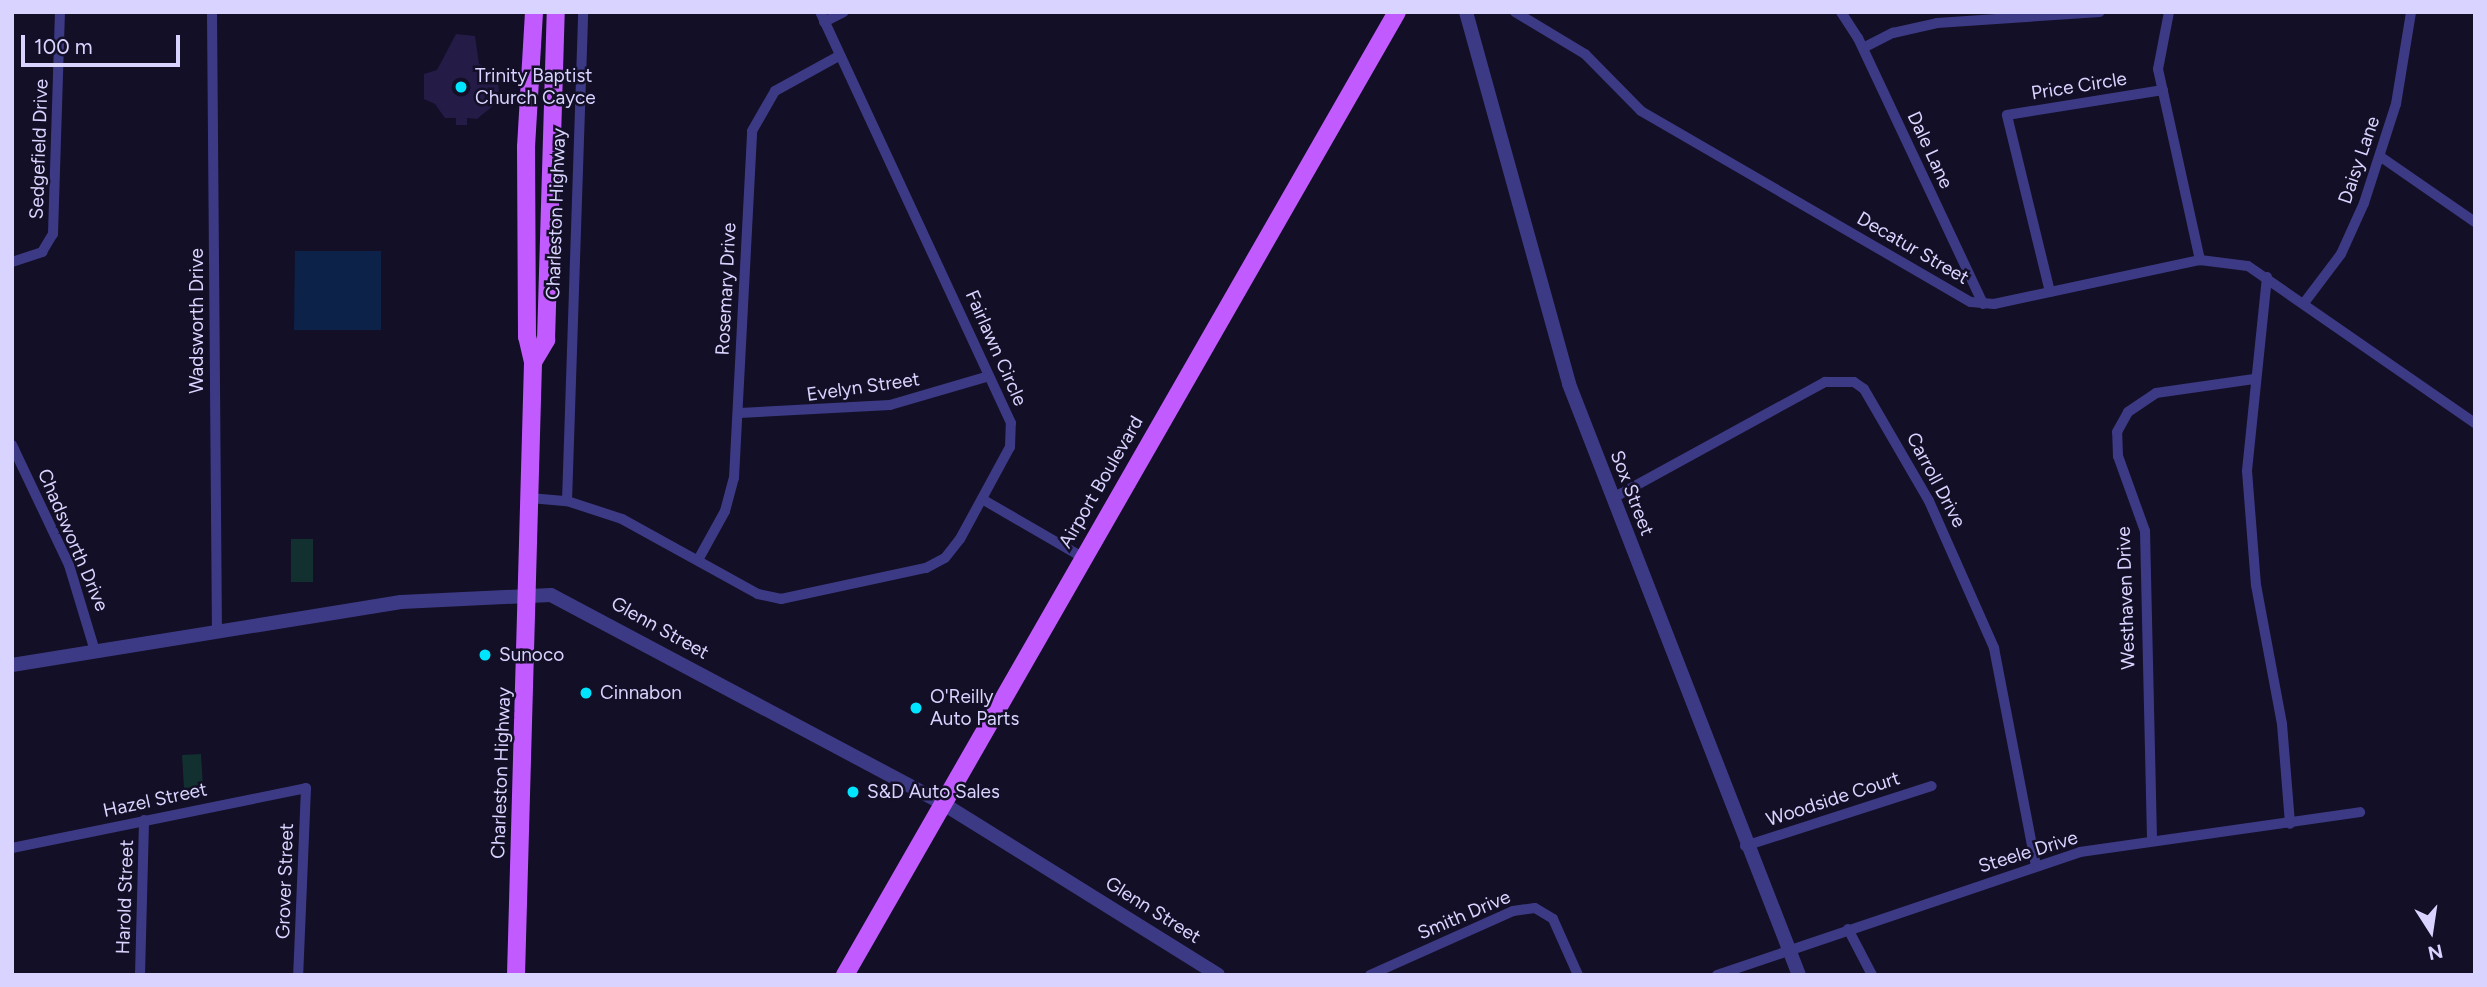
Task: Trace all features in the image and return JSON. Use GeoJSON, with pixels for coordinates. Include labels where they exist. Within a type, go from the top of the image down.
{"type":"FeatureCollection","features":[{"type":"Feature","properties":{"kind":"main road","name":"Charleston Highway"},"geometry":{"type":"LineString","coordinates":[[516,975],[533,362],[527,337],[526,147],[534,12]]}},
{"type":"Feature","properties":{"kind":"main road","name":"Charleston Highway"},"geometry":{"type":"LineString","coordinates":[[533,362],[546,340],[556,12]]}},
{"type":"Feature","properties":{"kind":"main road","name":"Airport Boulevard"},"geometry":{"type":"LineString","coordinates":[[845,975],[1082,557],[1397,12]]}},
{"type":"Feature","properties":{"kind":"street","name":"Sedgefield Drive"},"geometry":{"type":"LineString","coordinates":[[12,262],[42,252],[53,234],[60,12]]}},
{"type":"Feature","properties":{"kind":"street","name":"Wadsworth Drive"},"geometry":{"type":"LineString","coordinates":[[212,12],[217,630]]}},
{"type":"Feature","properties":{"kind":"street","name":"Charleston Highway"},"geometry":{"type":"LineString","coordinates":[[567,500],[583,12]]}},
{"type":"Feature","properties":{"kind":"street"},"geometry":{"type":"LineString","coordinates":[[822,17],[845,12]]}},
{"type":"Feature","properties":{"kind":"street","name":"Sox Street"},"geometry":{"type":"LineString","coordinates":[[1466,12],[1554,340],[1745,846],[1785,949],[1799,975]]}},
{"type":"Feature","properties":{"kind":"street","name":"Decatur Street"},"geometry":{"type":"LineString","coordinates":[[1515,12],[1586,54],[1641,111],[1961,297],[1983,304],[2200,260],[2248,266],[2475,423]]}},
{"type":"Feature","properties":{"kind":"street","name":"Dale Lane"},"geometry":{"type":"LineString","coordinates":[[1841,12],[1863,48],[1983,304]]}},
{"type":"Feature","properties":{"kind":"street"},"geometry":{"type":"LineString","coordinates":[[1863,48],[1893,33],[1937,23],[2100,12]]}},
{"type":"Feature","properties":{"kind":"street"},"geometry":{"type":"LineString","coordinates":[[2169,12],[2158,69],[2200,260]]}},
{"type":"Feature","properties":{"kind":"street","name":"Daisy Lane"},"geometry":{"type":"LineString","coordinates":[[2304,303],[2341,254],[2381,157],[2411,12]]}},
{"type":"Feature","properties":{"kind":"street","name":"Fairlawn Circle"},"geometry":{"type":"LineString","coordinates":[[530,498],[567,500],[622,519],[769,597],[792,599],[848,588],[945,558],[982,499],[1013,436],[989,376],[822,17]]}},
{"type":"Feature","properties":{"kind":"street","name":"Rosemary Drive"},"geometry":{"type":"LineString","coordinates":[[698,560],[729,500],[739,414],[752,131],[775,91],[839,56]]}},
{"type":"Feature","properties":{"kind":"street","name":"Price Circle"},"geometry":{"type":"LineString","coordinates":[[2050,292],[2007,115],[2163,90]]}},
{"type":"Feature","properties":{"kind":"street"},"geometry":{"type":"LineString","coordinates":[[2381,157],[2475,222]]}},
{"type":"Feature","properties":{"kind":"street"},"geometry":{"type":"LineString","coordinates":[[2267,277],[2254,379],[2249,496],[2261,620],[2282,724],[2290,824]]}},
{"type":"Feature","properties":{"kind":"street","name":"Evelyn Street"},"geometry":{"type":"LineString","coordinates":[[739,414],[890,405],[989,376]]}},
{"type":"Feature","properties":{"kind":"street","name":"Westhaven Drive"},"geometry":{"type":"LineString","coordinates":[[2151,839],[2145,531],[2118,456],[2118,432],[2128,412],[2156,393],[2254,379]]}},
{"type":"Feature","properties":{"kind":"street","name":"Carroll Drive"},"geometry":{"type":"LineString","coordinates":[[1613,498],[1825,382],[1854,382],[1864,389],[1929,501],[1994,648],[2036,866]]}},
{"type":"Feature","properties":{"kind":"street","name":"Chadsworth Drive"},"geometry":{"type":"LineString","coordinates":[[12,445],[68,565],[95,651]]}},
{"type":"Feature","properties":{"kind":"street"},"geometry":{"type":"LineString","coordinates":[[982,499],[1082,557]]}},
{"type":"Feature","properties":{"kind":"street","name":"Glenn Street"},"geometry":{"type":"LineString","coordinates":[[12,665],[401,602],[528,592],[581,607],[942,803],[1219,975]]}},
{"type":"Feature","properties":{"kind":"street","name":"Woodside Court"},"geometry":{"type":"LineString","coordinates":[[1745,846],[1932,786]]}},
{"type":"Feature","properties":{"kind":"street","name":"Hazel Street"},"geometry":{"type":"LineString","coordinates":[[12,848],[306,788]]}},
{"type":"Feature","properties":{"kind":"street","name":"Grover Street"},"geometry":{"type":"LineString","coordinates":[[299,975],[306,788]]}},
{"type":"Feature","properties":{"kind":"street","name":"Steele Drive"},"geometry":{"type":"LineString","coordinates":[[1717,975],[1785,949],[2036,866],[2151,839],[2290,824],[2360,812]]}},
{"type":"Feature","properties":{"kind":"street","name":"Harold Street"},"geometry":{"type":"LineString","coordinates":[[140,975],[144,820]]}},
{"type":"Feature","properties":{"kind":"street","name":"Smith Drive"},"geometry":{"type":"LineString","coordinates":[[1370,975],[1524,908],[1553,919],[1578,975]]}},
{"type":"Feature","properties":{"kind":"street"},"geometry":{"type":"LineString","coordinates":[[1848,929],[1872,975]]}},
{"type":"Feature","properties":{"kind":"green space"},"geometry":{"type":"Polygon","coordinates":[[[291,539],[313,539],[313,582],[291,582],[291,539]]]}},
{"type":"Feature","properties":{"kind":"green space"},"geometry":{"type":"Polygon","coordinates":[[[201,754],[203,787],[184,788],[182,755],[201,754]]]}},
{"type":"Feature","properties":{"kind":"water"},"geometry":{"type":"Polygon","coordinates":[[[295,251],[381,251],[381,330],[294,330],[295,251]]]}},
{"type":"Feature","properties":{"kind":"building","name":"Trinity Baptist Church Cayce"},"geometry":{"type":"Polygon","coordinates":[[[456,34],[475,36],[479,64],[498,74],[499,101],[477,119],[467,118],[467,125],[456,125],[456,118],[445,118],[435,104],[424,99],[424,74],[437,70],[456,34]]]}},
{"type":"Feature","properties":{"kind":"place","name":"Trinity Baptist Church Cayce"},"geometry":{"type":"Point","coordinates":[461,87]}},
{"type":"Feature","properties":{"kind":"place","name":"Sunoco"},"geometry":{"type":"Point","coordinates":[485,655]}},
{"type":"Feature","properties":{"kind":"place","name":"Cinnabon"},"geometry":{"type":"Point","coordinates":[586,693]}},
{"type":"Feature","properties":{"kind":"place","name":"O'Reilly Auto Parts"},"geometry":{"type":"Point","coordinates":[916,708]}},
{"type":"Feature","properties":{"kind":"place","name":"S&D Auto Sales"},"geometry":{"type":"Point","coordinates":[853,792]}}]}
